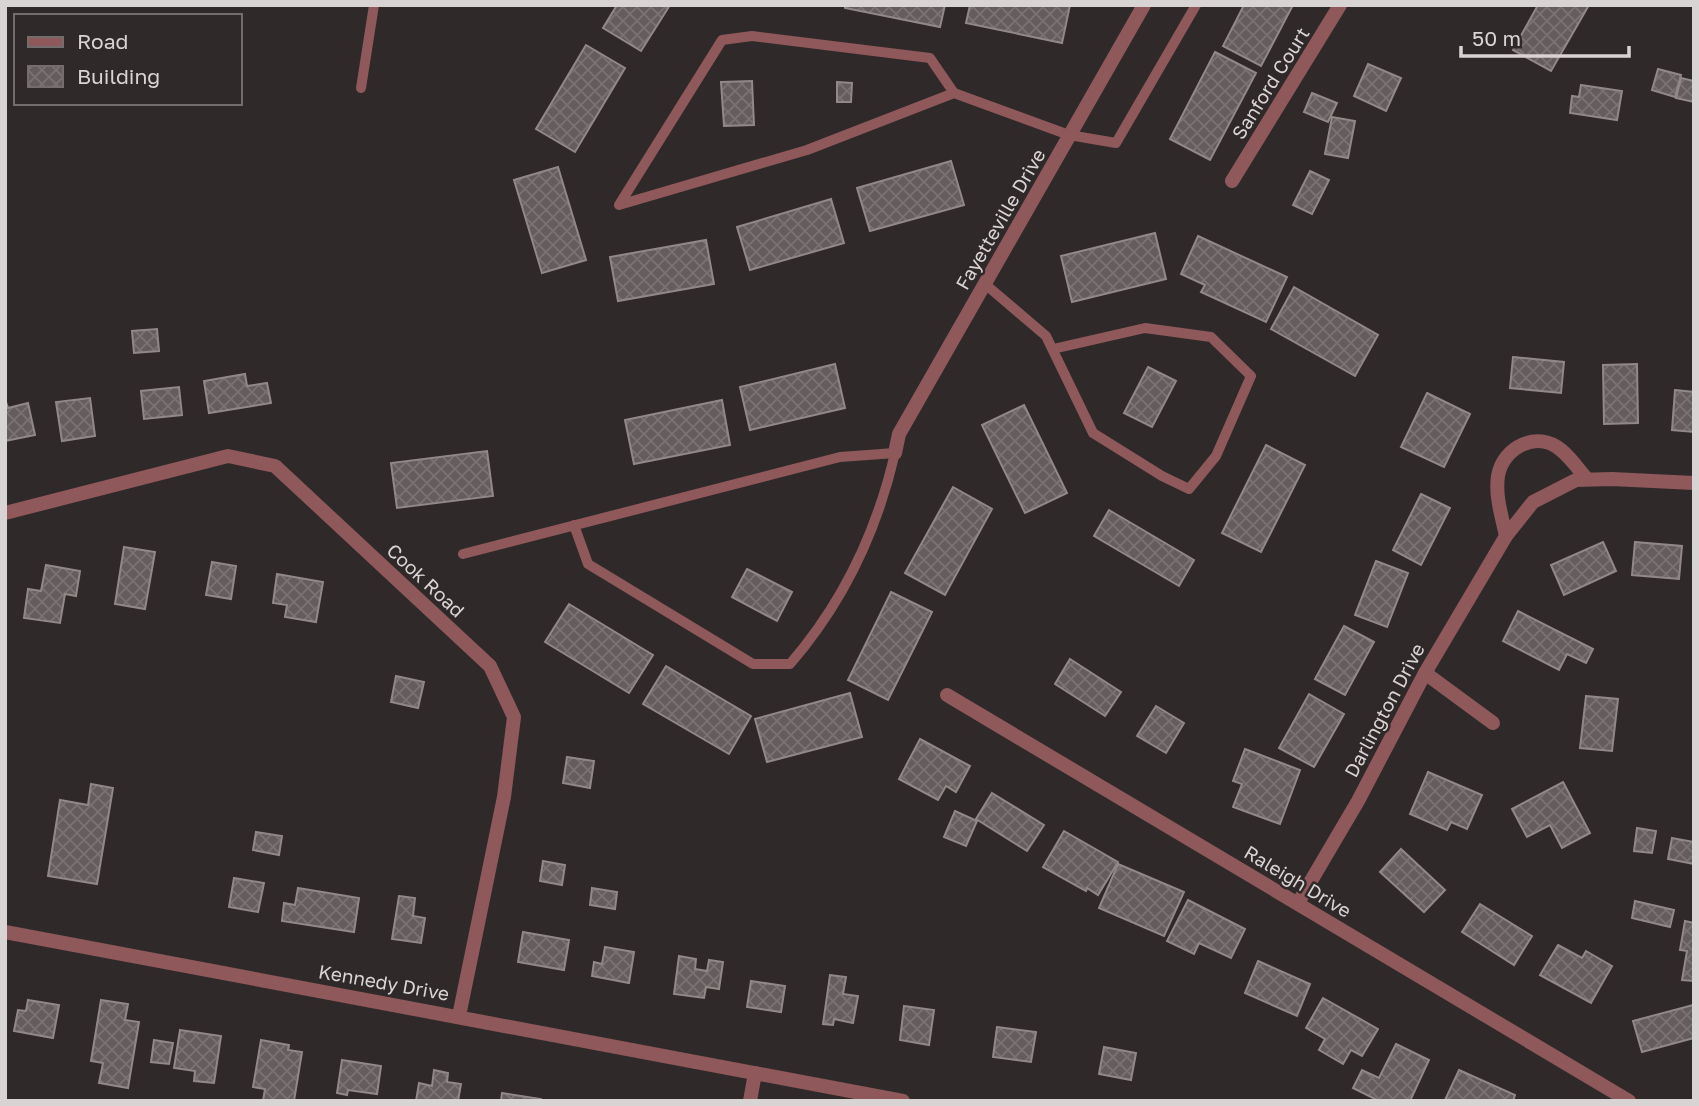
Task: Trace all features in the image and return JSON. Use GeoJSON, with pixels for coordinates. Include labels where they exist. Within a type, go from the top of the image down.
{"type":"FeatureCollection","features":[{"type":"Feature","properties":{"kind":"street","name":"Fayetteville Drive"},"geometry":{"type":"LineString","coordinates":[[895,453],[899,434],[1144,5]]}},
{"type":"Feature","properties":{"kind":"street","name":"Sanford Court"},"geometry":{"type":"LineString","coordinates":[[1232,181],[1340,5]]}},
{"type":"Feature","properties":{"kind":"street"},"geometry":{"type":"LineString","coordinates":[[1506,536],[1498,500],[1497,478],[1501,465],[1516,448],[1531,440],[1546,442],[1561,449],[1587,479]]}},
{"type":"Feature","properties":{"kind":"street","name":"Cook Road"},"geometry":{"type":"LineString","coordinates":[[5,513],[228,456],[275,466],[491,666],[514,717],[504,797],[459,1016]]}},
{"type":"Feature","properties":{"kind":"street","name":"Darlington Drive"},"geometry":{"type":"LineString","coordinates":[[1297,902],[1358,801],[1424,673],[1506,536],[1533,502],[1576,480],[1694,483]]}},
{"type":"Feature","properties":{"kind":"street"},"geometry":{"type":"LineString","coordinates":[[1424,673],[1493,723]]}},
{"type":"Feature","properties":{"kind":"street","name":"Raleigh Drive"},"geometry":{"type":"LineString","coordinates":[[947,695],[1629,1101]]}},
{"type":"Feature","properties":{"kind":"street","name":"Kennedy Drive"},"geometry":{"type":"LineString","coordinates":[[5,932],[902,1101]]}},
{"type":"Feature","properties":{"kind":"street"},"geometry":{"type":"LineString","coordinates":[[750,1101],[755,1073]]}},
{"type":"Feature","properties":{"kind":"lane"},"geometry":{"type":"LineString","coordinates":[[361,88],[374,5]]}},
{"type":"Feature","properties":{"kind":"lane"},"geometry":{"type":"LineString","coordinates":[[954,93],[807,150],[620,205],[722,40],[752,36],[930,58],[954,93],[1069,135],[1116,143],[1196,5]]}},
{"type":"Feature","properties":{"kind":"lane"},"geometry":{"type":"LineString","coordinates":[[985,284],[1046,336],[1093,433],[1189,489],[1216,456],[1251,376],[1212,337],[1145,328],[1053,349]]}},
{"type":"Feature","properties":{"kind":"lane"},"geometry":{"type":"LineString","coordinates":[[463,554],[574,525],[840,457],[895,453],[885,494],[850,578],[814,636],[790,664],[753,664],[588,564],[574,525]]}},
{"type":"Feature","properties":{"kind":"building"},"geometry":{"type":"Polygon","coordinates":[[[617,5],[670,5],[641,51],[603,28],[617,5]]]}},
{"type":"Feature","properties":{"kind":"building"},"geometry":{"type":"Polygon","coordinates":[[[845,5],[945,5],[940,27],[845,8],[845,5]]]}},
{"type":"Feature","properties":{"kind":"building"},"geometry":{"type":"Polygon","coordinates":[[[970,5],[1070,5],[1062,43],[966,23],[970,5]]]}},
{"type":"Feature","properties":{"kind":"building"},"geometry":{"type":"Polygon","coordinates":[[[1244,5],[1293,5],[1261,66],[1223,46],[1244,5]]]}},
{"type":"Feature","properties":{"kind":"building"},"geometry":{"type":"Polygon","coordinates":[[[1538,5],[1589,5],[1551,71],[1513,50],[1538,5]]]}},
{"type":"Feature","properties":{"kind":"building"},"geometry":{"type":"Polygon","coordinates":[[[586,45],[625,68],[575,152],[536,129],[586,45]]]}},
{"type":"Feature","properties":{"kind":"building"},"geometry":{"type":"Polygon","coordinates":[[[1215,52],[1256,73],[1210,160],[1170,139],[1215,52]]]}},
{"type":"Feature","properties":{"kind":"building"},"geometry":{"type":"Polygon","coordinates":[[[1368,64],[1401,78],[1386,111],[1354,96],[1368,64]]]}},
{"type":"Feature","properties":{"kind":"building"},"geometry":{"type":"Polygon","coordinates":[[[1658,69],[1681,75],[1675,97],[1652,90],[1658,69]]]}},
{"type":"Feature","properties":{"kind":"building"},"geometry":{"type":"Polygon","coordinates":[[[1681,78],[1694,81],[1694,102],[1676,98],[1681,78]]]}},
{"type":"Feature","properties":{"kind":"building"},"geometry":{"type":"Polygon","coordinates":[[[752,81],[754,125],[724,126],[721,82],[752,81]]]}},
{"type":"Feature","properties":{"kind":"building"},"geometry":{"type":"Polygon","coordinates":[[[837,82],[852,83],[851,102],[837,102],[837,82]]]}},
{"type":"Feature","properties":{"kind":"building"},"geometry":{"type":"Polygon","coordinates":[[[1581,85],[1622,91],[1617,120],[1570,113],[1572,96],[1579,97],[1581,85]]]}},
{"type":"Feature","properties":{"kind":"building"},"geometry":{"type":"Polygon","coordinates":[[[1312,93],[1337,103],[1328,122],[1304,112],[1312,93]]]}},
{"type":"Feature","properties":{"kind":"building"},"geometry":{"type":"Polygon","coordinates":[[[1332,117],[1355,121],[1348,158],[1325,154],[1332,117]]]}},
{"type":"Feature","properties":{"kind":"building"},"geometry":{"type":"Polygon","coordinates":[[[951,161],[964,205],[870,231],[857,188],[951,161]]]}},
{"type":"Feature","properties":{"kind":"building"},"geometry":{"type":"Polygon","coordinates":[[[558,167],[586,260],[542,273],[514,180],[558,167]]]}},
{"type":"Feature","properties":{"kind":"building"},"geometry":{"type":"Polygon","coordinates":[[[1310,171],[1329,180],[1312,214],[1293,205],[1310,171]]]}},
{"type":"Feature","properties":{"kind":"building"},"geometry":{"type":"Polygon","coordinates":[[[831,199],[844,243],[750,270],[737,227],[831,199]]]}},
{"type":"Feature","properties":{"kind":"building"},"geometry":{"type":"Polygon","coordinates":[[[1155,233],[1166,279],[1072,302],[1061,256],[1155,233]]]}},
{"type":"Feature","properties":{"kind":"building"},"geometry":{"type":"Polygon","coordinates":[[[1198,236],[1287,277],[1266,322],[1201,292],[1205,285],[1181,274],[1198,236]]]}},
{"type":"Feature","properties":{"kind":"building"},"geometry":{"type":"Polygon","coordinates":[[[706,240],[714,284],[618,301],[610,257],[706,240]]]}},
{"type":"Feature","properties":{"kind":"building"},"geometry":{"type":"Polygon","coordinates":[[[1294,287],[1378,335],[1355,376],[1271,329],[1294,287]]]}},
{"type":"Feature","properties":{"kind":"building"},"geometry":{"type":"Polygon","coordinates":[[[157,329],[159,351],[134,353],[132,331],[157,329]]]}},
{"type":"Feature","properties":{"kind":"building"},"geometry":{"type":"Polygon","coordinates":[[[1513,357],[1564,362],[1561,393],[1510,388],[1513,357]]]}},
{"type":"Feature","properties":{"kind":"building"},"geometry":{"type":"Polygon","coordinates":[[[835,364],[845,408],[750,430],[740,387],[835,364]]]}},
{"type":"Feature","properties":{"kind":"building"},"geometry":{"type":"Polygon","coordinates":[[[1637,364],[1638,423],[1604,424],[1603,365],[1637,364]]]}},
{"type":"Feature","properties":{"kind":"building"},"geometry":{"type":"Polygon","coordinates":[[[1148,367],[1176,381],[1152,427],[1124,413],[1148,367]]]}},
{"type":"Feature","properties":{"kind":"building"},"geometry":{"type":"Polygon","coordinates":[[[245,374],[247,386],[267,383],[271,403],[209,413],[204,381],[245,374]]]}},
{"type":"Feature","properties":{"kind":"building"},"geometry":{"type":"Polygon","coordinates":[[[179,387],[182,415],[144,419],[141,391],[179,387]]]}},
{"type":"Feature","properties":{"kind":"building"},"geometry":{"type":"Polygon","coordinates":[[[1675,390],[1694,392],[1694,432],[1672,430],[1675,390]]]}},
{"type":"Feature","properties":{"kind":"building"},"geometry":{"type":"Polygon","coordinates":[[[1427,393],[1470,414],[1444,467],[1401,447],[1427,393]]]}},
{"type":"Feature","properties":{"kind":"building"},"geometry":{"type":"Polygon","coordinates":[[[90,398],[95,436],[62,441],[56,402],[90,398]]]}},
{"type":"Feature","properties":{"kind":"building"},"geometry":{"type":"Polygon","coordinates":[[[5,399],[8,408],[28,403],[35,435],[5,441],[5,399]]]}},
{"type":"Feature","properties":{"kind":"building"},"geometry":{"type":"Polygon","coordinates":[[[722,400],[730,445],[634,464],[625,420],[722,400]]]}},
{"type":"Feature","properties":{"kind":"building"},"geometry":{"type":"Polygon","coordinates":[[[1024,405],[1067,493],[1025,513],[982,425],[1024,405]]]}},
{"type":"Feature","properties":{"kind":"building"},"geometry":{"type":"Polygon","coordinates":[[[1266,445],[1305,465],[1261,552],[1222,533],[1266,445]]]}},
{"type":"Feature","properties":{"kind":"building"},"geometry":{"type":"Polygon","coordinates":[[[487,451],[493,496],[397,508],[391,463],[487,451]]]}},
{"type":"Feature","properties":{"kind":"building"},"geometry":{"type":"Polygon","coordinates":[[[953,487],[992,509],[945,595],[905,573],[953,487]]]}},
{"type":"Feature","properties":{"kind":"building"},"geometry":{"type":"Polygon","coordinates":[[[1421,494],[1450,508],[1421,565],[1393,550],[1421,494]]]}},
{"type":"Feature","properties":{"kind":"building"},"geometry":{"type":"Polygon","coordinates":[[[1109,510],[1194,560],[1179,586],[1094,536],[1109,510]]]}},
{"type":"Feature","properties":{"kind":"building"},"geometry":{"type":"Polygon","coordinates":[[[1603,542],[1616,571],[1564,595],[1551,565],[1603,542]]]}},
{"type":"Feature","properties":{"kind":"building"},"geometry":{"type":"Polygon","coordinates":[[[1635,542],[1682,546],[1679,579],[1632,575],[1635,542]]]}},
{"type":"Feature","properties":{"kind":"building"},"geometry":{"type":"Polygon","coordinates":[[[124,547],[155,552],[145,609],[115,604],[124,547]]]}},
{"type":"Feature","properties":{"kind":"building"},"geometry":{"type":"Polygon","coordinates":[[[1376,561],[1408,573],[1387,627],[1355,615],[1376,561]]]}},
{"type":"Feature","properties":{"kind":"building"},"geometry":{"type":"Polygon","coordinates":[[[212,562],[236,566],[231,599],[206,595],[212,562]]]}},
{"type":"Feature","properties":{"kind":"building"},"geometry":{"type":"Polygon","coordinates":[[[46,565],[80,571],[76,596],[65,594],[60,623],[24,618],[28,589],[41,591],[46,565]]]}},
{"type":"Feature","properties":{"kind":"building"},"geometry":{"type":"Polygon","coordinates":[[[747,569],[792,592],[777,621],[732,597],[747,569]]]}},
{"type":"Feature","properties":{"kind":"building"},"geometry":{"type":"Polygon","coordinates":[[[277,574],[323,582],[316,622],[285,617],[287,605],[273,603],[277,574]]]}},
{"type":"Feature","properties":{"kind":"building"},"geometry":{"type":"Polygon","coordinates":[[[891,592],[932,612],[888,700],[848,680],[891,592]]]}},
{"type":"Feature","properties":{"kind":"building"},"geometry":{"type":"Polygon","coordinates":[[[569,604],[653,655],[629,693],[545,642],[569,604]]]}},
{"type":"Feature","properties":{"kind":"building"},"geometry":{"type":"Polygon","coordinates":[[[1518,611],[1593,649],[1586,663],[1567,654],[1559,670],[1503,641],[1518,611]]]}},
{"type":"Feature","properties":{"kind":"building"},"geometry":{"type":"Polygon","coordinates":[[[1344,626],[1374,642],[1345,695],[1315,679],[1344,626]]]}},
{"type":"Feature","properties":{"kind":"building"},"geometry":{"type":"Polygon","coordinates":[[[1070,659],[1121,692],[1105,716],[1055,684],[1070,659]]]}},
{"type":"Feature","properties":{"kind":"building"},"geometry":{"type":"Polygon","coordinates":[[[666,666],[751,716],[729,754],[643,704],[666,666]]]}},
{"type":"Feature","properties":{"kind":"building"},"geometry":{"type":"Polygon","coordinates":[[[396,676],[424,682],[418,708],[391,702],[396,676]]]}},
{"type":"Feature","properties":{"kind":"building"},"geometry":{"type":"Polygon","coordinates":[[[850,693],[862,737],[767,762],[755,719],[850,693]]]}},
{"type":"Feature","properties":{"kind":"building"},"geometry":{"type":"Polygon","coordinates":[[[1309,694],[1344,714],[1314,767],[1279,748],[1309,694]]]}},
{"type":"Feature","properties":{"kind":"building"},"geometry":{"type":"Polygon","coordinates":[[[1586,696],[1618,699],[1612,751],[1580,748],[1586,696]]]}},
{"type":"Feature","properties":{"kind":"building"},"geometry":{"type":"Polygon","coordinates":[[[1156,706],[1184,723],[1166,753],[1137,736],[1156,706]]]}},
{"type":"Feature","properties":{"kind":"building"},"geometry":{"type":"Polygon","coordinates":[[[920,739],[970,766],[956,792],[946,786],[938,800],[899,779],[920,739]]]}},
{"type":"Feature","properties":{"kind":"building"},"geometry":{"type":"Polygon","coordinates":[[[1245,749],[1300,770],[1280,824],[1233,807],[1242,784],[1233,781],[1245,749]]]}},
{"type":"Feature","properties":{"kind":"building"},"geometry":{"type":"Polygon","coordinates":[[[567,757],[594,761],[590,788],[563,783],[567,757]]]}},
{"type":"Feature","properties":{"kind":"building"},"geometry":{"type":"Polygon","coordinates":[[[1428,772],[1482,795],[1467,829],[1451,822],[1447,830],[1410,814],[1428,772]]]}},
{"type":"Feature","properties":{"kind":"building"},"geometry":{"type":"Polygon","coordinates":[[[1563,782],[1590,833],[1562,848],[1550,825],[1527,837],[1512,809],[1563,782]]]}},
{"type":"Feature","properties":{"kind":"building"},"geometry":{"type":"Polygon","coordinates":[[[91,784],[113,788],[97,884],[48,876],[60,800],[88,805],[91,784]]]}},
{"type":"Feature","properties":{"kind":"building"},"geometry":{"type":"Polygon","coordinates":[[[992,793],[1044,825],[1027,851],[976,819],[992,793]]]}},
{"type":"Feature","properties":{"kind":"building"},"geometry":{"type":"Polygon","coordinates":[[[955,811],[977,821],[966,846],[944,837],[955,811]]]}},
{"type":"Feature","properties":{"kind":"building"},"geometry":{"type":"Polygon","coordinates":[[[1637,828],[1656,831],[1652,853],[1634,851],[1637,828]]]}},
{"type":"Feature","properties":{"kind":"building"},"geometry":{"type":"Polygon","coordinates":[[[1064,831],[1118,862],[1098,895],[1043,867],[1064,831]]]}},
{"type":"Feature","properties":{"kind":"building"},"geometry":{"type":"Polygon","coordinates":[[[256,832],[282,836],[279,855],[253,850],[256,832]]]}},
{"type":"Feature","properties":{"kind":"building"},"geometry":{"type":"Polygon","coordinates":[[[1672,838],[1694,842],[1694,864],[1668,859],[1672,838]]]}},
{"type":"Feature","properties":{"kind":"building"},"geometry":{"type":"Polygon","coordinates":[[[1401,849],[1445,890],[1424,912],[1380,872],[1401,849]]]}},
{"type":"Feature","properties":{"kind":"building"},"geometry":{"type":"Polygon","coordinates":[[[543,861],[565,865],[562,885],[540,881],[543,861]]]}},
{"type":"Feature","properties":{"kind":"building"},"geometry":{"type":"Polygon","coordinates":[[[1118,864],[1184,892],[1164,936],[1099,908],[1118,864]]]}},
{"type":"Feature","properties":{"kind":"building"},"geometry":{"type":"Polygon","coordinates":[[[234,878],[264,883],[258,912],[229,907],[234,878]]]}},
{"type":"Feature","properties":{"kind":"building"},"geometry":{"type":"Polygon","coordinates":[[[298,888],[359,898],[354,932],[282,921],[284,903],[295,905],[298,888]]]}},
{"type":"Feature","properties":{"kind":"building"},"geometry":{"type":"Polygon","coordinates":[[[592,888],[617,892],[615,909],[590,905],[592,888]]]}},
{"type":"Feature","properties":{"kind":"building"},"geometry":{"type":"Polygon","coordinates":[[[399,896],[415,898],[413,916],[425,918],[421,943],[392,939],[399,896]]]}},
{"type":"Feature","properties":{"kind":"building"},"geometry":{"type":"Polygon","coordinates":[[[1188,900],[1245,929],[1231,958],[1199,943],[1194,954],[1167,941],[1188,900]]]}},
{"type":"Feature","properties":{"kind":"building"},"geometry":{"type":"Polygon","coordinates":[[[1635,901],[1674,910],[1670,927],[1632,918],[1635,901]]]}},
{"type":"Feature","properties":{"kind":"building"},"geometry":{"type":"Polygon","coordinates":[[[1480,904],[1532,936],[1514,965],[1462,932],[1480,904]]]}},
{"type":"Feature","properties":{"kind":"building"},"geometry":{"type":"Polygon","coordinates":[[[1685,921],[1694,923],[1694,981],[1682,980],[1687,951],[1680,950],[1685,921]]]}},
{"type":"Feature","properties":{"kind":"building"},"geometry":{"type":"Polygon","coordinates":[[[523,932],[569,940],[564,970],[518,962],[523,932]]]}},
{"type":"Feature","properties":{"kind":"building"},"geometry":{"type":"Polygon","coordinates":[[[1558,945],[1582,958],[1586,951],[1612,966],[1591,1003],[1540,975],[1558,945]]]}},
{"type":"Feature","properties":{"kind":"building"},"geometry":{"type":"Polygon","coordinates":[[[605,947],[634,952],[629,983],[592,976],[594,962],[602,964],[605,947]]]}},
{"type":"Feature","properties":{"kind":"building"},"geometry":{"type":"Polygon","coordinates":[[[679,956],[696,959],[695,969],[707,971],[709,960],[723,962],[719,989],[706,987],[704,998],[674,994],[679,956]]]}},
{"type":"Feature","properties":{"kind":"building"},"geometry":{"type":"Polygon","coordinates":[[[1258,961],[1310,984],[1297,1016],[1245,993],[1258,961]]]}},
{"type":"Feature","properties":{"kind":"building"},"geometry":{"type":"Polygon","coordinates":[[[830,975],[846,977],[843,994],[858,996],[853,1023],[834,1019],[833,1025],[823,1024],[830,975]]]}},
{"type":"Feature","properties":{"kind":"building"},"geometry":{"type":"Polygon","coordinates":[[[751,981],[785,986],[781,1012],[747,1007],[751,981]]]}},
{"type":"Feature","properties":{"kind":"building"},"geometry":{"type":"Polygon","coordinates":[[[1323,998],[1378,1029],[1362,1056],[1351,1050],[1343,1064],[1319,1050],[1325,1039],[1306,1028],[1323,998]]]}},
{"type":"Feature","properties":{"kind":"building"},"geometry":{"type":"Polygon","coordinates":[[[28,1000],[59,1005],[53,1038],[14,1031],[18,1010],[26,1011],[28,1000]]]}},
{"type":"Feature","properties":{"kind":"building"},"geometry":{"type":"Polygon","coordinates":[[[101,1000],[128,1004],[125,1020],[139,1022],[128,1088],[99,1083],[103,1063],[91,1061],[101,1000]]]}},
{"type":"Feature","properties":{"kind":"building"},"geometry":{"type":"Polygon","coordinates":[[[1693,1005],[1694,1038],[1642,1052],[1633,1021],[1693,1005]]]}},
{"type":"Feature","properties":{"kind":"building"},"geometry":{"type":"Polygon","coordinates":[[[904,1006],[934,1010],[929,1045],[900,1040],[904,1006]]]}},
{"type":"Feature","properties":{"kind":"building"},"geometry":{"type":"Polygon","coordinates":[[[997,1027],[1036,1032],[1031,1062],[993,1057],[997,1027]]]}},
{"type":"Feature","properties":{"kind":"building"},"geometry":{"type":"Polygon","coordinates":[[[180,1030],[221,1036],[214,1083],[194,1081],[195,1071],[174,1068],[180,1030]]]}},
{"type":"Feature","properties":{"kind":"building"},"geometry":{"type":"Polygon","coordinates":[[[154,1040],[173,1043],[169,1064],[151,1062],[154,1040]]]}},
{"type":"Feature","properties":{"kind":"building"},"geometry":{"type":"Polygon","coordinates":[[[261,1040],[289,1045],[288,1050],[302,1052],[294,1101],[263,1101],[265,1089],[253,1087],[261,1040]]]}},
{"type":"Feature","properties":{"kind":"building"},"geometry":{"type":"Polygon","coordinates":[[[1396,1044],[1429,1060],[1410,1101],[1379,1101],[1353,1088],[1362,1070],[1379,1078],[1396,1044]]]}},
{"type":"Feature","properties":{"kind":"building"},"geometry":{"type":"Polygon","coordinates":[[[1104,1047],[1136,1053],[1131,1080],[1099,1074],[1104,1047]]]}},
{"type":"Feature","properties":{"kind":"building"},"geometry":{"type":"Polygon","coordinates":[[[342,1060],[381,1066],[377,1094],[348,1090],[347,1095],[337,1093],[342,1060]]]}},
{"type":"Feature","properties":{"kind":"building"},"geometry":{"type":"Polygon","coordinates":[[[434,1070],[448,1073],[447,1082],[461,1084],[458,1101],[416,1101],[419,1083],[432,1086],[434,1070]]]}},
{"type":"Feature","properties":{"kind":"building"},"geometry":{"type":"Polygon","coordinates":[[[1459,1070],[1515,1095],[1513,1101],[1445,1100],[1459,1070]]]}},
{"type":"Feature","properties":{"kind":"building"},"geometry":{"type":"Polygon","coordinates":[[[502,1093],[541,1099],[541,1101],[501,1101],[502,1093]]]}}]}
